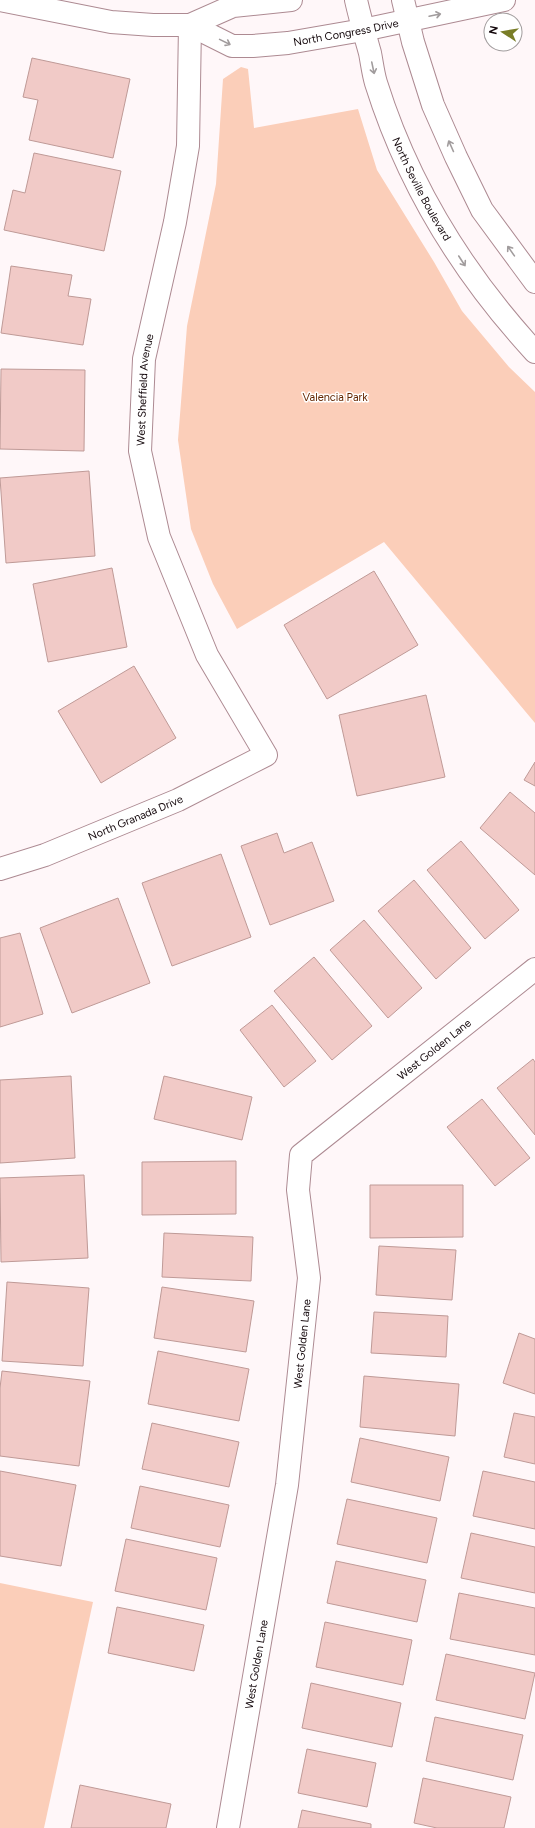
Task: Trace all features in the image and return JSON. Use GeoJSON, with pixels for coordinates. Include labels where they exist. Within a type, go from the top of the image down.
{"type":"FeatureCollection","features":[{"type":"Feature","properties":{"kind":"street","name":"North Congress Drive"},"geometry":{"type":"LineString","coordinates":[[0,0],[111,22],[152,25],[190,25],[233,6],[291,0]]}},
{"type":"Feature","properties":{"kind":"street","name":"North Seville Boulevard"},"geometry":{"type":"LineString","coordinates":[[356,0],[376,82],[393,130],[414,178],[442,229],[471,275],[507,322],[535,352]]}},
{"type":"Feature","properties":{"kind":"street","name":"North Congress Drive"},"geometry":{"type":"LineString","coordinates":[[190,25],[232,46],[288,43],[363,30],[405,10],[504,0]]}},
{"type":"Feature","properties":{"kind":"street"},"geometry":{"type":"LineString","coordinates":[[405,10],[433,106],[456,157],[482,210],[535,282]]}},
{"type":"Feature","properties":{"kind":"street","name":"West Sheffield Avenue"},"geometry":{"type":"LineString","coordinates":[[190,25],[188,146],[175,222],[144,359],[140,451],[159,537],[207,656],[266,755]]}},
{"type":"Feature","properties":{"kind":"street","name":"North Granada Drive"},"geometry":{"type":"LineString","coordinates":[[0,869],[45,855],[178,800],[266,755]]}},
{"type":"Feature","properties":{"kind":"street","name":"West Golden Lane"},"geometry":{"type":"LineString","coordinates":[[228,1828],[287,1485],[309,1278],[298,1190],[301,1155],[535,968]]}},
{"type":"Feature","properties":{"kind":"green space","name":"Valencia Park"},"geometry":{"type":"Polygon","coordinates":[[[241,67],[248,69],[254,128],[358,109],[377,170],[434,262],[462,311],[509,367],[535,392],[535,723],[384,542],[237,629],[213,584],[191,529],[178,440],[187,326],[216,184],[223,79],[241,67]]]}},
{"type":"Feature","properties":{"kind":"green space"},"geometry":{"type":"Polygon","coordinates":[[[0,1583],[93,1602],[44,1828],[0,1828],[0,1583]]]}},
{"type":"Feature","properties":{"kind":"building"},"geometry":{"type":"Polygon","coordinates":[[[32,58],[130,79],[113,158],[29,140],[38,100],[23,97],[32,58]]]}},
{"type":"Feature","properties":{"kind":"building"},"geometry":{"type":"Polygon","coordinates":[[[34,153],[121,171],[104,251],[4,230],[13,190],[25,193],[34,153]]]}},
{"type":"Feature","properties":{"kind":"building"},"geometry":{"type":"Polygon","coordinates":[[[11,266],[72,275],[68,296],[91,299],[83,345],[1,333],[11,266]]]}},
{"type":"Feature","properties":{"kind":"building"},"geometry":{"type":"Polygon","coordinates":[[[1,369],[85,370],[84,451],[0,449],[1,369]]]}},
{"type":"Feature","properties":{"kind":"building"},"geometry":{"type":"Polygon","coordinates":[[[89,471],[95,556],[6,563],[0,478],[89,471]]]}},
{"type":"Feature","properties":{"kind":"building"},"geometry":{"type":"Polygon","coordinates":[[[112,568],[127,647],[48,662],[33,584],[112,568]]]}},
{"type":"Feature","properties":{"kind":"building"},"geometry":{"type":"Polygon","coordinates":[[[374,571],[418,645],[327,699],[284,625],[374,571]]]}},
{"type":"Feature","properties":{"kind":"building"},"geometry":{"type":"Polygon","coordinates":[[[134,666],[176,738],[101,783],[58,711],[134,666]]]}},
{"type":"Feature","properties":{"kind":"building"},"geometry":{"type":"Polygon","coordinates":[[[426,695],[445,777],[357,796],[339,715],[426,695]]]}},
{"type":"Feature","properties":{"kind":"building"},"geometry":{"type":"Polygon","coordinates":[[[535,762],[535,786],[524,780],[535,762]]]}},
{"type":"Feature","properties":{"kind":"building"},"geometry":{"type":"Polygon","coordinates":[[[510,792],[535,813],[535,875],[480,828],[510,792]]]}},
{"type":"Feature","properties":{"kind":"building"},"geometry":{"type":"Polygon","coordinates":[[[277,833],[284,853],[312,842],[334,901],[270,925],[241,846],[277,833]]]}},
{"type":"Feature","properties":{"kind":"building"},"geometry":{"type":"Polygon","coordinates":[[[461,841],[519,910],[485,939],[427,870],[461,841]]]}},
{"type":"Feature","properties":{"kind":"building"},"geometry":{"type":"Polygon","coordinates":[[[221,854],[251,937],[172,966],[142,883],[221,854]]]}},
{"type":"Feature","properties":{"kind":"building"},"geometry":{"type":"Polygon","coordinates":[[[414,880],[471,948],[436,979],[378,911],[414,880]]]}},
{"type":"Feature","properties":{"kind":"building"},"geometry":{"type":"Polygon","coordinates":[[[118,898],[150,983],[72,1013],[40,928],[118,898]]]}},
{"type":"Feature","properties":{"kind":"building"},"geometry":{"type":"Polygon","coordinates":[[[364,920],[422,988],[388,1018],[330,950],[364,920]]]}},
{"type":"Feature","properties":{"kind":"building"},"geometry":{"type":"Polygon","coordinates":[[[20,933],[43,1014],[0,1027],[0,938],[20,933]]]}},
{"type":"Feature","properties":{"kind":"building"},"geometry":{"type":"Polygon","coordinates":[[[314,957],[372,1026],[332,1060],[274,991],[314,957]]]}},
{"type":"Feature","properties":{"kind":"building"},"geometry":{"type":"Polygon","coordinates":[[[272,1005],[316,1061],[284,1087],[240,1030],[272,1005]]]}},
{"type":"Feature","properties":{"kind":"building"},"geometry":{"type":"Polygon","coordinates":[[[533,1059],[535,1062],[535,1135],[497,1088],[533,1059]]]}},
{"type":"Feature","properties":{"kind":"building"},"geometry":{"type":"Polygon","coordinates":[[[71,1076],[75,1158],[0,1163],[0,1080],[71,1076]]]}},
{"type":"Feature","properties":{"kind":"building"},"geometry":{"type":"Polygon","coordinates":[[[164,1076],[252,1097],[242,1140],[154,1119],[164,1076]]]}},
{"type":"Feature","properties":{"kind":"building"},"geometry":{"type":"Polygon","coordinates":[[[482,1099],[530,1158],[495,1186],[447,1127],[482,1099]]]}},
{"type":"Feature","properties":{"kind":"building"},"geometry":{"type":"Polygon","coordinates":[[[236,1161],[236,1214],[142,1215],[142,1162],[236,1161]]]}},
{"type":"Feature","properties":{"kind":"building"},"geometry":{"type":"Polygon","coordinates":[[[84,1175],[88,1258],[1,1262],[0,1178],[84,1175]]]}},
{"type":"Feature","properties":{"kind":"building"},"geometry":{"type":"Polygon","coordinates":[[[370,1185],[463,1185],[463,1237],[370,1238],[370,1185]]]}},
{"type":"Feature","properties":{"kind":"building"},"geometry":{"type":"Polygon","coordinates":[[[164,1233],[253,1237],[251,1281],[162,1277],[164,1233]]]}},
{"type":"Feature","properties":{"kind":"building"},"geometry":{"type":"Polygon","coordinates":[[[379,1246],[456,1250],[452,1300],[376,1295],[379,1246]]]}},
{"type":"Feature","properties":{"kind":"building"},"geometry":{"type":"Polygon","coordinates":[[[7,1282],[89,1288],[83,1366],[2,1361],[7,1282]]]}},
{"type":"Feature","properties":{"kind":"building"},"geometry":{"type":"Polygon","coordinates":[[[162,1287],[254,1301],[246,1352],[154,1338],[162,1287]]]}},
{"type":"Feature","properties":{"kind":"building"},"geometry":{"type":"Polygon","coordinates":[[[374,1312],[448,1316],[446,1357],[371,1353],[374,1312]]]}},
{"type":"Feature","properties":{"kind":"building"},"geometry":{"type":"Polygon","coordinates":[[[519,1333],[535,1339],[535,1394],[503,1383],[519,1333]]]}},
{"type":"Feature","properties":{"kind":"building"},"geometry":{"type":"Polygon","coordinates":[[[158,1351],[249,1369],[239,1421],[148,1404],[158,1351]]]}},
{"type":"Feature","properties":{"kind":"building"},"geometry":{"type":"Polygon","coordinates":[[[2,1371],[90,1381],[79,1466],[0,1456],[0,1388],[2,1371]]]}},
{"type":"Feature","properties":{"kind":"building"},"geometry":{"type":"Polygon","coordinates":[[[364,1376],[459,1384],[455,1436],[360,1427],[364,1376]]]}},
{"type":"Feature","properties":{"kind":"building"},"geometry":{"type":"Polygon","coordinates":[[[514,1413],[535,1417],[535,1464],[504,1457],[514,1413]]]}},
{"type":"Feature","properties":{"kind":"building"},"geometry":{"type":"Polygon","coordinates":[[[152,1423],[239,1442],[229,1487],[142,1469],[152,1423]]]}},
{"type":"Feature","properties":{"kind":"building"},"geometry":{"type":"Polygon","coordinates":[[[360,1438],[449,1457],[440,1501],[351,1482],[360,1438]]]}},
{"type":"Feature","properties":{"kind":"building"},"geometry":{"type":"Polygon","coordinates":[[[0,1471],[76,1485],[61,1566],[0,1556],[0,1471]]]}},
{"type":"Feature","properties":{"kind":"building"},"geometry":{"type":"Polygon","coordinates":[[[483,1471],[535,1482],[535,1529],[473,1516],[483,1471]]]}},
{"type":"Feature","properties":{"kind":"building"},"geometry":{"type":"Polygon","coordinates":[[[140,1486],[229,1505],[220,1547],[131,1528],[140,1486]]]}},
{"type":"Feature","properties":{"kind":"building"},"geometry":{"type":"Polygon","coordinates":[[[347,1499],[437,1518],[427,1563],[337,1544],[347,1499]]]}},
{"type":"Feature","properties":{"kind":"building"},"geometry":{"type":"Polygon","coordinates":[[[471,1533],[535,1547],[535,1593],[461,1578],[471,1533]]]}},
{"type":"Feature","properties":{"kind":"building"},"geometry":{"type":"Polygon","coordinates":[[[126,1539],[217,1558],[206,1610],[115,1591],[126,1539]]]}},
{"type":"Feature","properties":{"kind":"building"},"geometry":{"type":"Polygon","coordinates":[[[336,1561],[426,1580],[417,1622],[327,1603],[336,1561]]]}},
{"type":"Feature","properties":{"kind":"building"},"geometry":{"type":"Polygon","coordinates":[[[459,1593],[535,1608],[535,1655],[450,1639],[459,1593]]]}},
{"type":"Feature","properties":{"kind":"building"},"geometry":{"type":"Polygon","coordinates":[[[117,1607],[204,1625],[194,1671],[108,1653],[117,1607]]]}},
{"type":"Feature","properties":{"kind":"building"},"geometry":{"type":"Polygon","coordinates":[[[325,1622],[412,1640],[403,1685],[316,1667],[325,1622]]]}},
{"type":"Feature","properties":{"kind":"building"},"geometry":{"type":"Polygon","coordinates":[[[446,1654],[535,1673],[525,1719],[436,1700],[446,1654]]]}},
{"type":"Feature","properties":{"kind":"building"},"geometry":{"type":"Polygon","coordinates":[[[311,1683],[401,1703],[392,1747],[302,1728],[311,1683]]]}},
{"type":"Feature","properties":{"kind":"building"},"geometry":{"type":"Polygon","coordinates":[[[435,1717],[523,1735],[513,1780],[426,1761],[435,1717]]]}},
{"type":"Feature","properties":{"kind":"building"},"geometry":{"type":"Polygon","coordinates":[[[307,1749],[376,1763],[367,1807],[298,1793],[307,1749]]]}},
{"type":"Feature","properties":{"kind":"building"},"geometry":{"type":"Polygon","coordinates":[[[423,1778],[511,1797],[504,1828],[437,1828],[414,1823],[423,1778]]]}},
{"type":"Feature","properties":{"kind":"building"},"geometry":{"type":"Polygon","coordinates":[[[80,1785],[171,1804],[166,1828],[71,1828],[80,1785]]]}},
{"type":"Feature","properties":{"kind":"building"},"geometry":{"type":"Polygon","coordinates":[[[302,1810],[371,1824],[371,1828],[298,1828],[302,1810]]]}}]}
